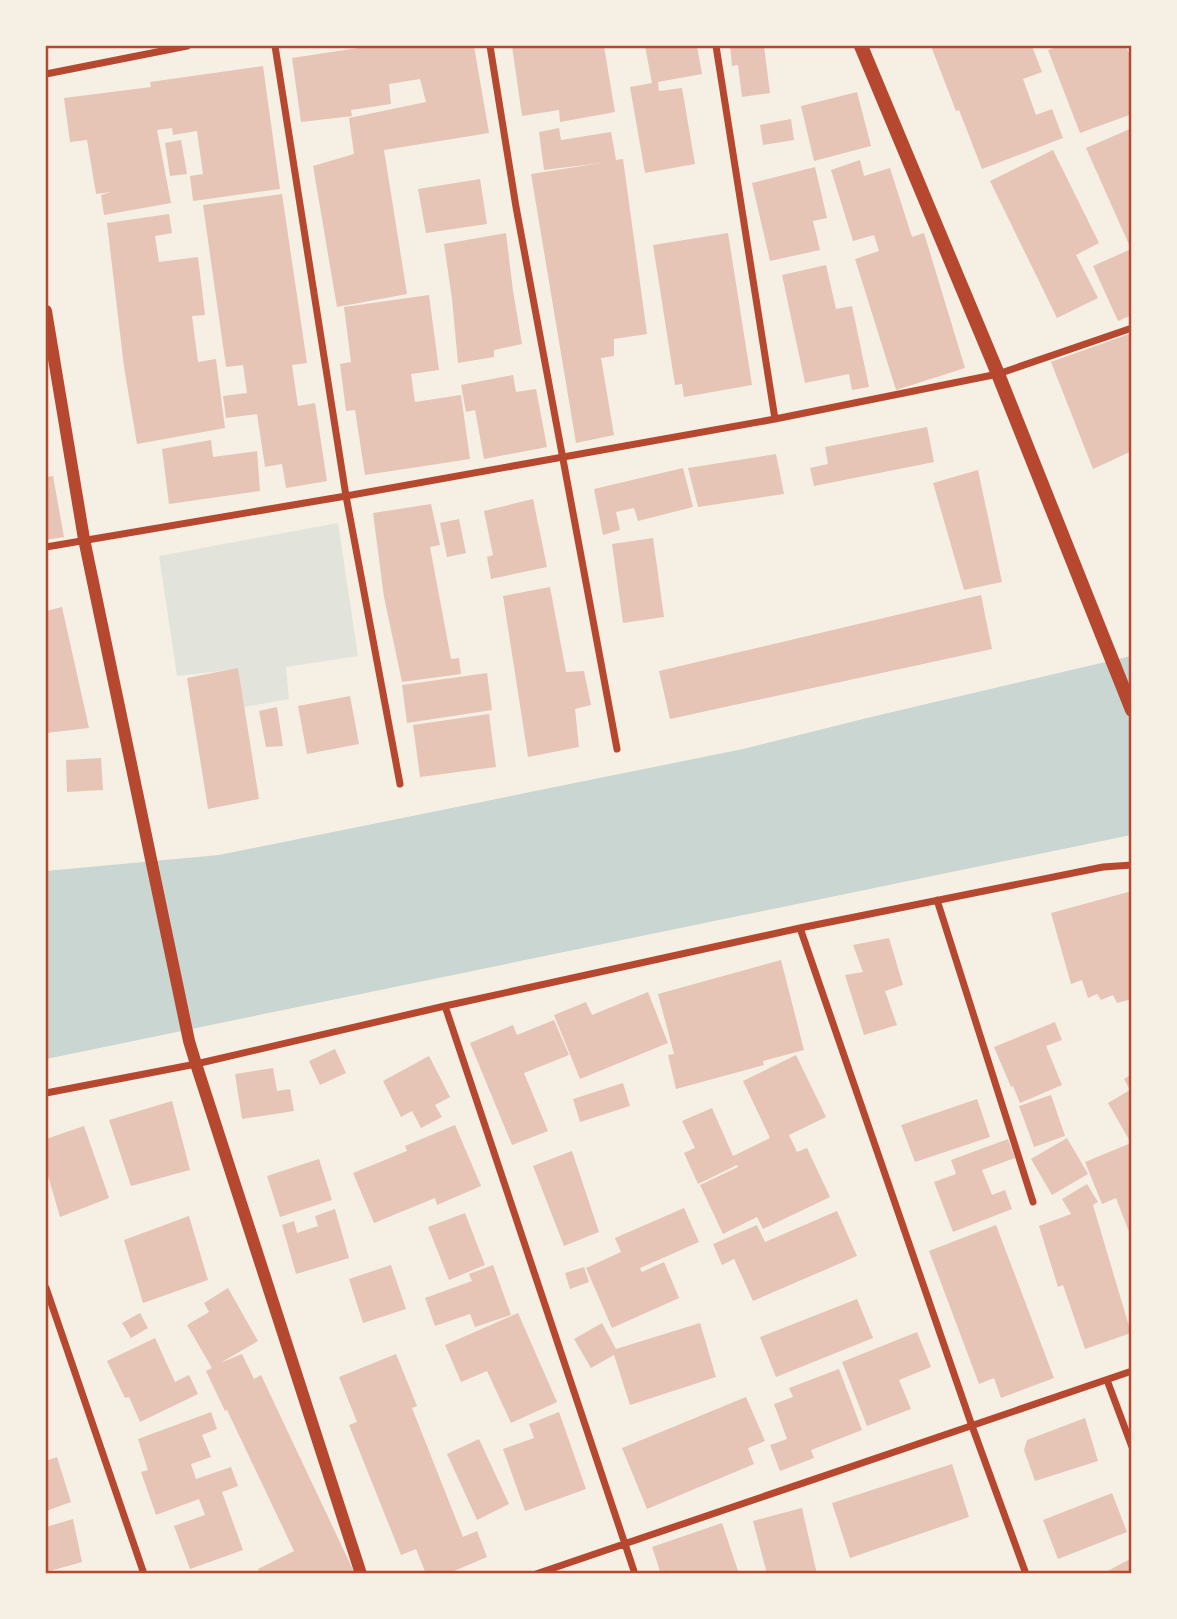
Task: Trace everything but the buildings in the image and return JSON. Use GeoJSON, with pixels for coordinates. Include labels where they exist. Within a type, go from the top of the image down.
{"type":"FeatureCollection","features":[{"type":"Feature","properties":{"kind":"main road"},"geometry":{"type":"LineString","coordinates":[[861,46],[998,374],[1132,710]]}},
{"type":"Feature","properties":{"kind":"street"},"geometry":{"type":"LineString","coordinates":[[46,74],[187,46]]}},
{"type":"Feature","properties":{"kind":"street"},"geometry":{"type":"LineString","coordinates":[[275,46],[346,496],[400,784]]}},
{"type":"Feature","properties":{"kind":"street"},"geometry":{"type":"LineString","coordinates":[[490,46],[516,207],[617,749]]}},
{"type":"Feature","properties":{"kind":"street"},"geometry":{"type":"LineString","coordinates":[[716,46],[775,419]]}},
{"type":"Feature","properties":{"kind":"street"},"geometry":{"type":"LineString","coordinates":[[46,311],[85,539],[189,1041],[361,1573]]}},
{"type":"Feature","properties":{"kind":"street"},"geometry":{"type":"LineString","coordinates":[[46,547],[775,419],[998,374],[1132,328]]}},
{"type":"Feature","properties":{"kind":"street"},"geometry":{"type":"LineString","coordinates":[[46,1093],[195,1064],[445,1006],[800,929],[1103,867],[1132,865]]}},
{"type":"Feature","properties":{"kind":"street"},"geometry":{"type":"LineString","coordinates":[[937,901],[1033,1202]]}},
{"type":"Feature","properties":{"kind":"street"},"geometry":{"type":"LineString","coordinates":[[800,929],[972,1426],[1026,1573]]}},
{"type":"Feature","properties":{"kind":"street"},"geometry":{"type":"LineString","coordinates":[[445,1006],[635,1573]]}},
{"type":"Feature","properties":{"kind":"street"},"geometry":{"type":"LineString","coordinates":[[46,1288],[144,1573]]}},
{"type":"Feature","properties":{"kind":"street"},"geometry":{"type":"LineString","coordinates":[[536,1573],[1132,1371]]}},
{"type":"Feature","properties":{"kind":"street"},"geometry":{"type":"LineString","coordinates":[[1107,1380],[1132,1447]]}},
{"type":"Feature","properties":{"kind":"shaded area"},"geometry":{"type":"Polygon","coordinates":[[[338,523],[358,656],[286,667],[289,699],[244,707],[238,669],[177,676],[159,556],[338,523]]]}},
{"type":"Feature","properties":{"kind":"shaded area"},"geometry":{"type":"Polygon","coordinates":[[[1131,656],[1131,835],[46,1059],[46,871],[219,855],[743,749],[1131,656]]]}}]}
